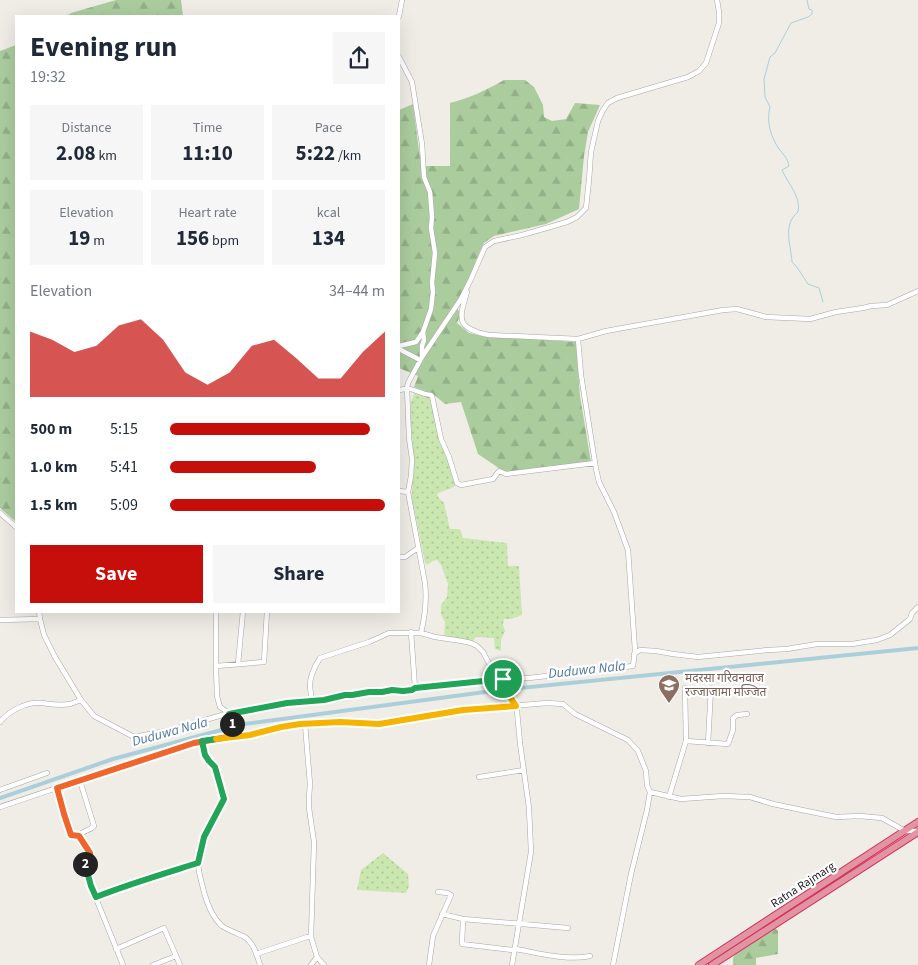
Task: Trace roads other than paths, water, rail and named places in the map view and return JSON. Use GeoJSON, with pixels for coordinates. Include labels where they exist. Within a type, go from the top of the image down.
{"type":"FeatureCollection","features":[{"type":"Feature","properties":{"kind":"highway","name":"Ratna Rajmarg"},"geometry":{"type":"LineString","coordinates":[[699,965],[918,822]]}},
{"type":"Feature","properties":{"kind":"highway","name":"Ratna Rajmarg"},"geometry":{"type":"LineString","coordinates":[[712,965],[918,832]]}},
{"type":"Feature","properties":{"kind":"street"},"geometry":{"type":"LineString","coordinates":[[398,15],[402,0]]}},
{"type":"Feature","properties":{"kind":"street"},"geometry":{"type":"LineString","coordinates":[[421,633],[426,598],[408,492],[412,459],[408,383],[421,359],[461,299],[485,247],[494,241],[568,222],[577,217],[586,208],[591,152],[598,121],[608,103],[618,98],[688,78],[706,63],[719,23],[717,0]]}},
{"type":"Feature","properties":{"kind":"street"},"geometry":{"type":"LineString","coordinates":[[400,59],[412,82],[422,144],[424,177],[430,192],[431,228],[435,253],[431,309],[423,332],[416,342],[400,348]]}},
{"type":"Feature","properties":{"kind":"street"},"geometry":{"type":"LineString","coordinates":[[471,279],[461,319],[468,329],[489,335],[578,339],[606,330],[723,310],[737,309],[766,316],[810,319],[836,312],[887,305],[918,291]]}},
{"type":"Feature","properties":{"kind":"street"},"geometry":{"type":"LineString","coordinates":[[421,359],[424,340],[423,332]]}},
{"type":"Feature","properties":{"kind":"street"},"geometry":{"type":"LineString","coordinates":[[39,613],[44,636],[81,700],[94,716],[134,737],[171,730],[229,714],[287,703],[311,702],[369,692],[403,691],[415,688],[633,666],[634,654],[628,550],[626,540],[599,482],[581,375],[578,339]]}},
{"type":"Feature","properties":{"kind":"street"},"geometry":{"type":"LineString","coordinates":[[400,348],[421,359]]}},
{"type":"Feature","properties":{"kind":"street"},"geometry":{"type":"LineString","coordinates":[[400,390],[414,389],[422,394],[432,396],[441,439],[459,484],[493,479],[499,472],[506,474],[595,463]]}},
{"type":"Feature","properties":{"kind":"street"},"geometry":{"type":"LineString","coordinates":[[400,491],[408,492]]}},
{"type":"Feature","properties":{"kind":"street"},"geometry":{"type":"LineString","coordinates":[[0,513],[15,526]]}},
{"type":"Feature","properties":{"kind":"street"},"geometry":{"type":"LineString","coordinates":[[400,557],[405,557],[418,548]]}},
{"type":"Feature","properties":{"kind":"street"},"geometry":{"type":"LineString","coordinates":[[634,654],[640,650],[698,657],[795,648],[817,644],[852,644],[878,640],[890,634],[910,619],[912,613],[918,608]]}},
{"type":"Feature","properties":{"kind":"street"},"geometry":{"type":"LineString","coordinates":[[216,613],[217,696],[220,707],[229,714],[234,736]]}},
{"type":"Feature","properties":{"kind":"street"},"geometry":{"type":"LineString","coordinates":[[238,664],[243,613]]}},
{"type":"Feature","properties":{"kind":"street"},"geometry":{"type":"LineString","coordinates":[[216,666],[264,662],[267,613]]}},
{"type":"Feature","properties":{"kind":"street"},"geometry":{"type":"LineString","coordinates":[[0,620],[40,620]]}},
{"type":"Feature","properties":{"kind":"street"},"geometry":{"type":"LineString","coordinates":[[411,632],[415,688]]}},
{"type":"Feature","properties":{"kind":"street"},"geometry":{"type":"LineString","coordinates":[[311,702],[310,681],[312,672],[320,658],[369,642],[389,633],[421,633],[471,643],[483,652],[492,670],[509,683],[510,697],[518,711],[529,808],[531,852],[512,965]]}},
{"type":"Feature","properties":{"kind":"street"},"geometry":{"type":"LineString","coordinates":[[670,797],[686,741],[685,688]]}},
{"type":"Feature","properties":{"kind":"street"},"geometry":{"type":"LineString","coordinates":[[708,743],[711,688]]}},
{"type":"Feature","properties":{"kind":"street"},"geometry":{"type":"LineString","coordinates":[[0,722],[26,705],[40,702],[57,705],[70,704],[81,700]]}},
{"type":"Feature","properties":{"kind":"street"},"geometry":{"type":"LineString","coordinates":[[0,807],[202,741],[250,735],[281,727],[305,724],[340,722],[379,724],[463,710],[547,703],[563,704],[575,714],[628,740],[638,752],[646,771],[650,792],[647,810],[631,874],[613,965]]}},
{"type":"Feature","properties":{"kind":"street"},"geometry":{"type":"LineString","coordinates":[[686,741],[728,744],[733,730],[733,718],[737,715],[747,714]]}},
{"type":"Feature","properties":{"kind":"street"},"geometry":{"type":"LineString","coordinates":[[305,724],[310,784],[308,797],[314,842],[311,937],[317,957],[324,965]]}},
{"type":"Feature","properties":{"kind":"street"},"geometry":{"type":"LineString","coordinates":[[202,741],[205,755],[215,767],[224,799],[204,837],[198,863],[206,897],[213,914],[222,926],[245,937],[251,944],[260,965]]}},
{"type":"Feature","properties":{"kind":"street"},"geometry":{"type":"LineString","coordinates":[[479,777],[524,770]]}},
{"type":"Feature","properties":{"kind":"street"},"geometry":{"type":"LineString","coordinates":[[0,790],[47,773]]}},
{"type":"Feature","properties":{"kind":"street"},"geometry":{"type":"LineString","coordinates":[[79,836],[82,832],[94,826],[80,781]]}},
{"type":"Feature","properties":{"kind":"street"},"geometry":{"type":"LineString","coordinates":[[57,788],[71,835],[79,836],[90,853],[90,858],[85,864],[91,886],[121,964]]}},
{"type":"Feature","properties":{"kind":"street"},"geometry":{"type":"LineString","coordinates":[[650,792],[682,799],[723,796],[750,797],[773,804],[836,817],[860,816],[882,818],[905,831],[918,832]]}},
{"type":"Feature","properties":{"kind":"street"},"geometry":{"type":"LineString","coordinates":[[96,897],[127,885],[198,863]]}},
{"type":"Feature","properties":{"kind":"street"},"geometry":{"type":"LineString","coordinates":[[429,965],[433,936],[451,895],[438,892]]}},
{"type":"Feature","properties":{"kind":"street"},"geometry":{"type":"LineString","coordinates":[[442,914],[463,919],[568,928]]}},
{"type":"Feature","properties":{"kind":"street"},"geometry":{"type":"LineString","coordinates":[[463,919],[462,944],[515,949],[546,955],[580,958],[590,956]]}},
{"type":"Feature","properties":{"kind":"street"},"geometry":{"type":"LineString","coordinates":[[116,948],[164,928],[180,965]]}},
{"type":"Feature","properties":{"kind":"street"},"geometry":{"type":"LineString","coordinates":[[256,954],[311,937]]}},
{"type":"Feature","properties":{"kind":"street"},"geometry":{"type":"LineString","coordinates":[[153,965],[176,956]]}},
{"type":"Feature","properties":{"kind":"street"},"geometry":{"type":"LineString","coordinates":[[312,965],[317,957]]}},
{"type":"Feature","properties":{"kind":"waterway"},"geometry":{"type":"LineString","coordinates":[[807,0],[812,14],[791,23],[775,53],[770,57],[764,79],[765,97],[770,107],[770,129],[776,144],[788,161],[789,166],[782,170],[798,201],[798,212],[793,217],[789,229],[792,262],[808,284],[819,288],[823,302]]}},
{"type":"Feature","properties":{"kind":"waterway","name":"Duduwa Nala"},"geometry":{"type":"LineString","coordinates":[[0,798],[113,759],[244,724],[500,690],[918,648]]}},
{"type":"Feature","properties":{"kind":"place","name":"मदरसा गरिवनवाज रज्जाजामा मज्जित"},"geometry":{"type":"Point","coordinates":[669,704]}}]}
